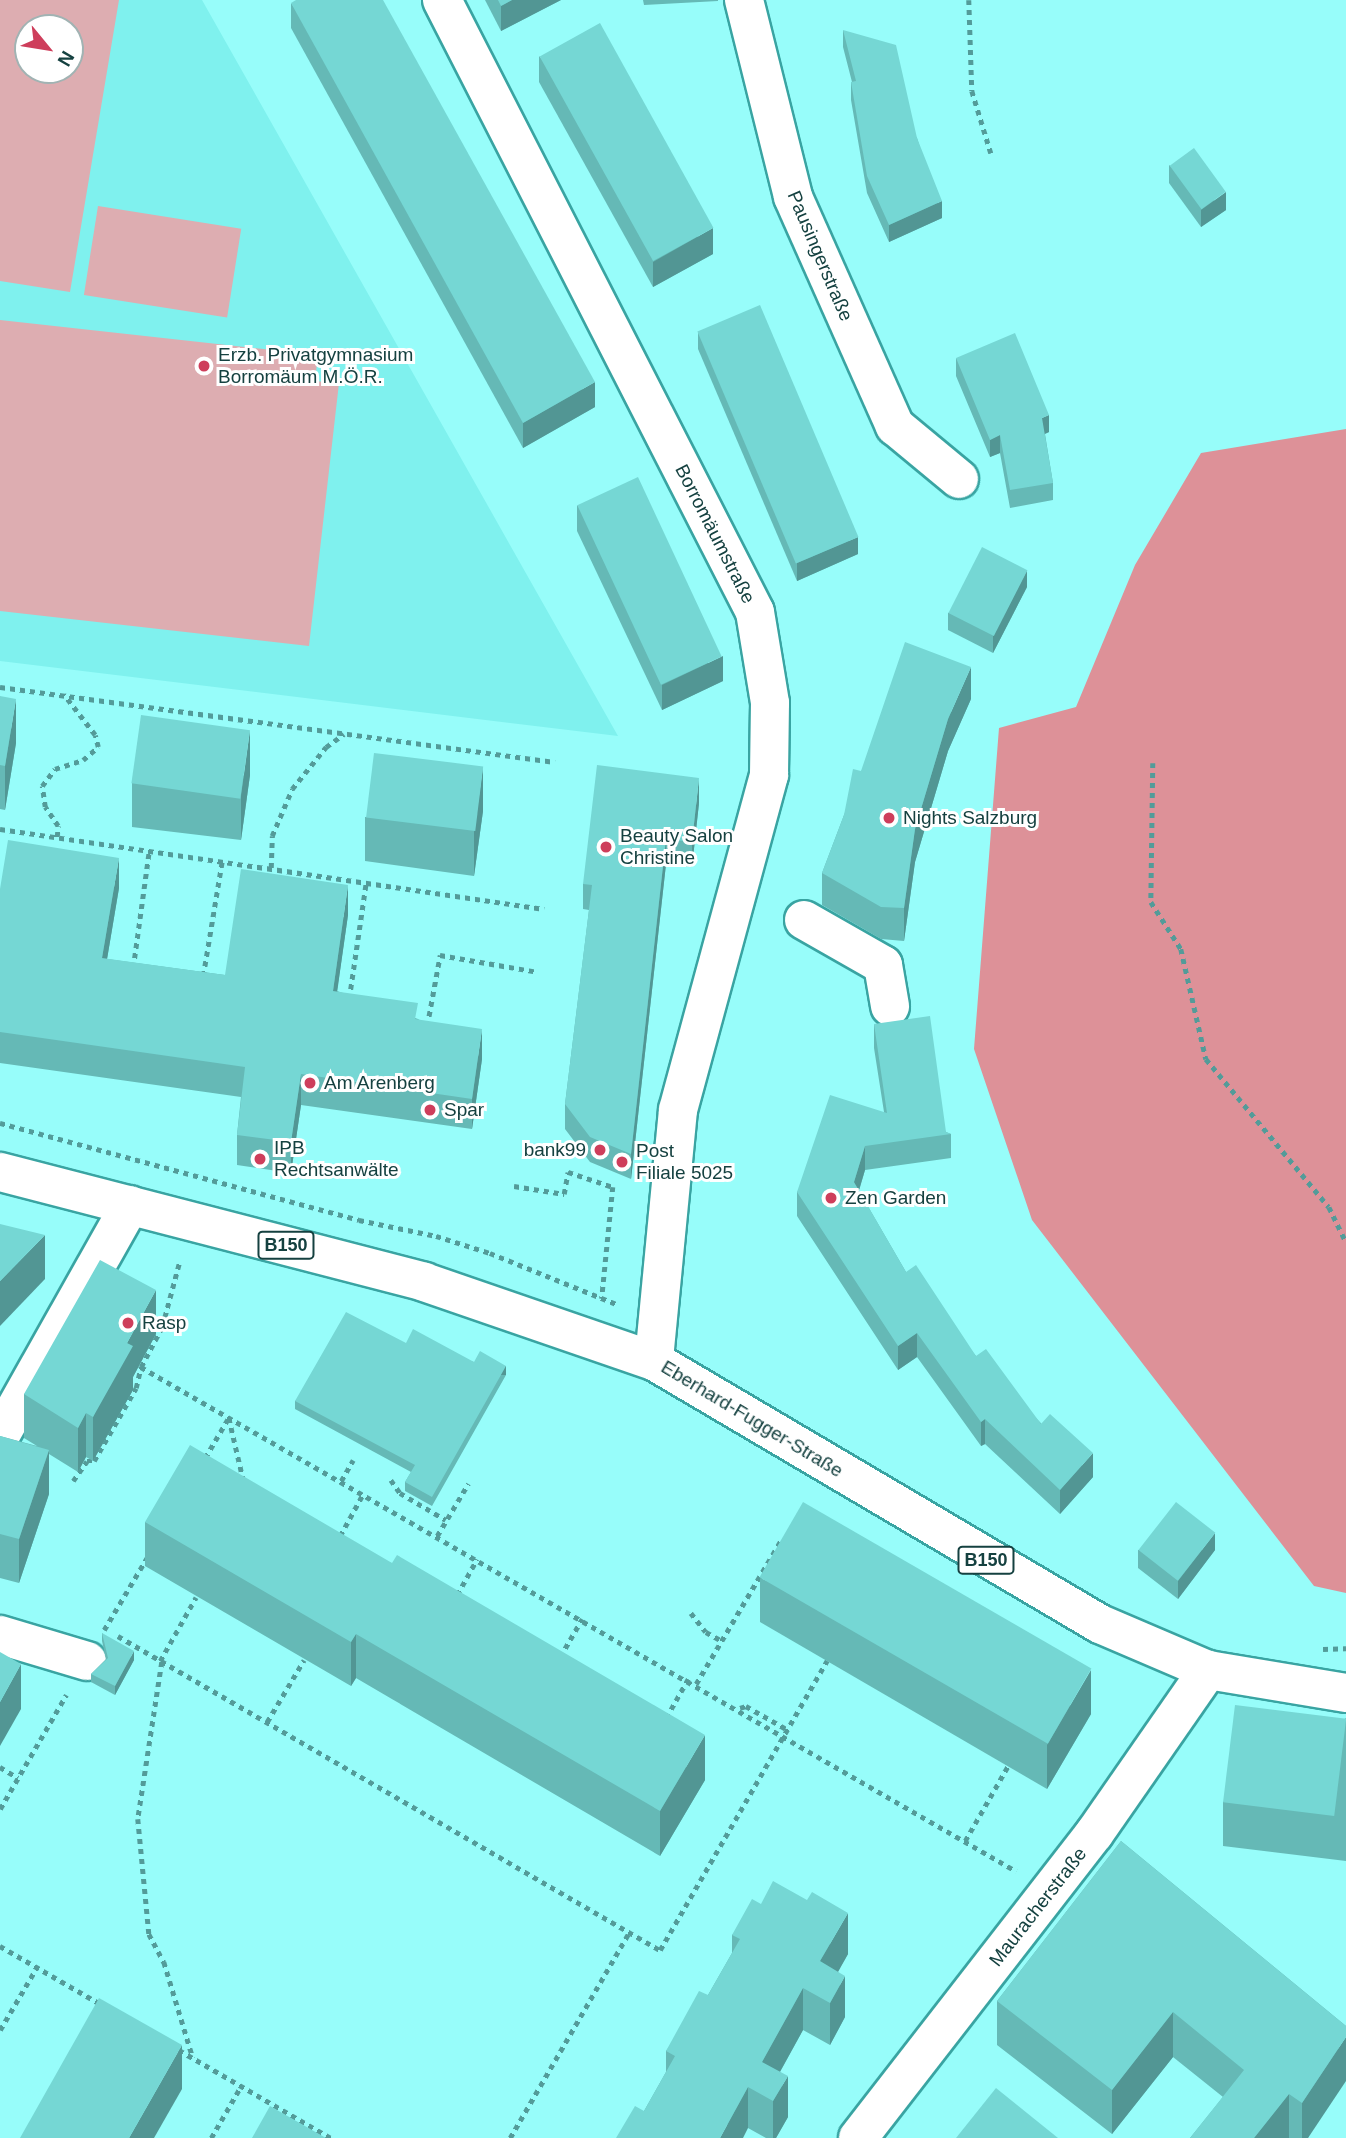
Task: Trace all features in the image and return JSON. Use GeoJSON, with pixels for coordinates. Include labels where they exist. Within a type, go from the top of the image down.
{"type":"FeatureCollection","features":[{"type":"Feature","properties":{"kind":"street","name":"Borromäumstraße"},"geometry":{"type":"LineString","coordinates":[[442,0],[755,612],[770,703],[769,775],[678,1110],[654,1361]]}},
{"type":"Feature","properties":{"kind":"street","name":"Pausingerstraße"},"geometry":{"type":"LineString","coordinates":[[744,0],[793,197],[895,426],[959,479]]}},
{"type":"Feature","properties":{"kind":"street"},"geometry":{"type":"LineString","coordinates":[[804,920],[883,965],[890,1006]]}},
{"type":"Feature","properties":{"kind":"street","name":"Eberhard-Fugger-Straße"},"geometry":{"type":"LineString","coordinates":[[0,1171],[424,1282],[654,1361],[1015,1577],[1100,1624],[1208,1670],[1346,1693]]}},
{"type":"Feature","properties":{"kind":"street"},"geometry":{"type":"LineString","coordinates":[[0,1436],[130,1205]]}},
{"type":"Feature","properties":{"kind":"street"},"geometry":{"type":"LineString","coordinates":[[0,1635],[87,1661]]}},
{"type":"Feature","properties":{"kind":"street","name":"Mauracherstraße"},"geometry":{"type":"LineString","coordinates":[[858,2138],[1050,1892],[1208,1670]]}},
{"type":"Feature","properties":{"kind":"path"},"geometry":{"type":"LineString","coordinates":[[969,0],[972,91],[991,153]]}},
{"type":"Feature","properties":{"kind":"path"},"geometry":{"type":"LineString","coordinates":[[0,687],[555,762]]}},
{"type":"Feature","properties":{"kind":"path"},"geometry":{"type":"LineString","coordinates":[[57,838],[58,826],[45,807],[42,786],[55,769],[83,760],[98,747],[95,735],[64,695]]}},
{"type":"Feature","properties":{"kind":"path"},"geometry":{"type":"LineString","coordinates":[[271,868],[272,836],[292,789],[326,747],[344,734]]}},
{"type":"Feature","properties":{"kind":"path"},"geometry":{"type":"LineString","coordinates":[[1153,763],[1151,902],[1181,949],[1206,1059],[1329,1207],[1346,1242]]}},
{"type":"Feature","properties":{"kind":"path"},"geometry":{"type":"LineString","coordinates":[[0,829],[544,909]]}},
{"type":"Feature","properties":{"kind":"path"},"geometry":{"type":"LineString","coordinates":[[132,971],[149,851]]}},
{"type":"Feature","properties":{"kind":"path"},"geometry":{"type":"LineString","coordinates":[[202,981],[222,861]]}},
{"type":"Feature","properties":{"kind":"path"},"geometry":{"type":"LineString","coordinates":[[349,1002],[366,882]]}},
{"type":"Feature","properties":{"kind":"path"},"geometry":{"type":"LineString","coordinates":[[427,1027],[440,955],[538,972]]}},
{"type":"Feature","properties":{"kind":"path"},"geometry":{"type":"LineString","coordinates":[[414,1025],[435,1028]]}},
{"type":"Feature","properties":{"kind":"path"},"geometry":{"type":"LineString","coordinates":[[0,1123],[359,1220],[436,1237],[622,1307]]}},
{"type":"Feature","properties":{"kind":"path"},"geometry":{"type":"LineString","coordinates":[[514,1185],[564,1194],[568,1172],[613,1186],[602,1298]]}},
{"type":"Feature","properties":{"kind":"path"},"geometry":{"type":"LineString","coordinates":[[73,1481],[87,1461],[94,1461],[136,1388],[141,1367],[162,1327],[182,1261]]}},
{"type":"Feature","properties":{"kind":"path"},"geometry":{"type":"LineString","coordinates":[[151,1320],[162,1327]]}},
{"type":"Feature","properties":{"kind":"path"},"geometry":{"type":"LineString","coordinates":[[141,1367],[739,1709],[786,1732],[1050,1892]]}},
{"type":"Feature","properties":{"kind":"path"},"geometry":{"type":"LineString","coordinates":[[201,1465],[229,1418]]}},
{"type":"Feature","properties":{"kind":"path"},"geometry":{"type":"LineString","coordinates":[[229,1418],[244,1485]]}},
{"type":"Feature","properties":{"kind":"path"},"geometry":{"type":"LineString","coordinates":[[341,1481],[353,1460]]}},
{"type":"Feature","properties":{"kind":"path"},"geometry":{"type":"LineString","coordinates":[[391,1480],[400,1493],[446,1520]]}},
{"type":"Feature","properties":{"kind":"path"},"geometry":{"type":"LineString","coordinates":[[437,1536],[468,1484]]}},
{"type":"Feature","properties":{"kind":"path"},"geometry":{"type":"LineString","coordinates":[[334,1548],[363,1494]]}},
{"type":"Feature","properties":{"kind":"path"},"geometry":{"type":"LineString","coordinates":[[328,1532],[350,1545]]}},
{"type":"Feature","properties":{"kind":"path"},"geometry":{"type":"LineString","coordinates":[[696,1684],[785,1534]]}},
{"type":"Feature","properties":{"kind":"path"},"geometry":{"type":"LineString","coordinates":[[154,1545],[105,1628],[660,1950],[827,1661]]}},
{"type":"Feature","properties":{"kind":"path"},"geometry":{"type":"LineString","coordinates":[[451,1604],[477,1559]]}},
{"type":"Feature","properties":{"kind":"path"},"geometry":{"type":"LineString","coordinates":[[193,2058],[164,1962],[149,1934],[138,1819],[162,1662],[196,1597]]}},
{"type":"Feature","properties":{"kind":"path"},"geometry":{"type":"LineString","coordinates":[[691,1613],[706,1632],[722,1641]]}},
{"type":"Feature","properties":{"kind":"path"},"geometry":{"type":"LineString","coordinates":[[555,1665],[582,1619]]}},
{"type":"Feature","properties":{"kind":"path"},"geometry":{"type":"LineString","coordinates":[[0,1809],[103,1632],[162,1662]]}},
{"type":"Feature","properties":{"kind":"path"},"geometry":{"type":"LineString","coordinates":[[267,1722],[304,1660]]}},
{"type":"Feature","properties":{"kind":"path"},"geometry":{"type":"LineString","coordinates":[[661,1726],[688,1679]]}},
{"type":"Feature","properties":{"kind":"path"},"geometry":{"type":"LineString","coordinates":[[965,1841],[1008,1766]]}},
{"type":"Feature","properties":{"kind":"path"},"geometry":{"type":"LineString","coordinates":[[0,1768],[18,1778]]}},
{"type":"Feature","properties":{"kind":"path"},"geometry":{"type":"LineString","coordinates":[[510,2138],[629,1933]]}},
{"type":"Feature","properties":{"kind":"path"},"geometry":{"type":"LineString","coordinates":[[0,1946],[109,2009]]}},
{"type":"Feature","properties":{"kind":"path"},"geometry":{"type":"LineString","coordinates":[[0,2030],[37,1967]]}},
{"type":"Feature","properties":{"kind":"path"},"geometry":{"type":"LineString","coordinates":[[169,2044],[331,2138]]}},
{"type":"Feature","properties":{"kind":"path"},"geometry":{"type":"LineString","coordinates":[[211,2138],[242,2086]]}},
{"type":"Feature","properties":{"kind":"shaded area","name":"Erzb. Privatgymnasium Borromäum M.Ö.R."},"geometry":{"type":"Polygon","coordinates":[[[0,0],[202,0],[618,736],[0,661],[0,0]]]}},
{"type":"Feature","properties":{"kind":"shaded area"},"geometry":{"type":"Polygon","coordinates":[[[0,0],[119,0],[70,292],[0,281],[0,0]]]}},
{"type":"Feature","properties":{"kind":"shaded area"},"geometry":{"type":"Polygon","coordinates":[[[98,206],[241,229],[227,318],[84,295],[98,206]]]}},
{"type":"Feature","properties":{"kind":"shaded area"},"geometry":{"type":"Polygon","coordinates":[[[0,320],[318,355],[315,381],[339,383],[309,646],[0,611],[0,320]]]}},
{"type":"Feature","properties":{"kind":"shaded area"},"geometry":{"type":"Polygon","coordinates":[[[1346,429],[1346,1593],[1314,1586],[1032,1220],[974,1049],[999,728],[1076,707],[1135,565],[1201,453],[1346,429]]]}},
{"type":"Feature","properties":{"kind":"building"},"geometry":{"type":"Polygon","coordinates":[[[296,0],[383,0],[595,382],[523,423],[291,3],[296,0]]]}},
{"type":"Feature","properties":{"kind":"building"},"geometry":{"type":"Polygon","coordinates":[[[498,0],[512,0],[501,6],[498,0]]]}},
{"type":"Feature","properties":{"kind":"building"},"geometry":{"type":"Polygon","coordinates":[[[600,23],[713,228],[653,261],[540,56],[600,23]]]}},
{"type":"Feature","properties":{"kind":"building"},"geometry":{"type":"Polygon","coordinates":[[[843,30],[896,45],[917,138],[942,201],[889,225],[867,176],[851,82],[856,81],[843,30]]]}},
{"type":"Feature","properties":{"kind":"building"},"geometry":{"type":"Polygon","coordinates":[[[1194,148],[1226,192],[1201,209],[1170,166],[1194,148]]]}},
{"type":"Feature","properties":{"kind":"building"},"geometry":{"type":"Polygon","coordinates":[[[760,305],[858,537],[796,564],[697,332],[760,305]]]}},
{"type":"Feature","properties":{"kind":"building"},"geometry":{"type":"Polygon","coordinates":[[[1015,333],[1049,415],[1042,418],[1053,483],[1010,490],[1000,435],[990,440],[956,358],[1015,333]]]}},
{"type":"Feature","properties":{"kind":"building"},"geometry":{"type":"Polygon","coordinates":[[[638,477],[722,656],[661,685],[577,505],[638,477]]]}},
{"type":"Feature","properties":{"kind":"building"},"geometry":{"type":"Polygon","coordinates":[[[982,547],[1027,570],[994,636],[948,613],[982,547]]]}},
{"type":"Feature","properties":{"kind":"building","name":"Nights Salzburg"},"geometry":{"type":"Polygon","coordinates":[[[905,642],[971,667],[948,719],[915,829],[904,908],[881,907],[822,873],[844,815],[853,769],[861,771],[905,642]]]}},
{"type":"Feature","properties":{"kind":"building"},"geometry":{"type":"Polygon","coordinates":[[[0,696],[16,699],[5,766],[0,765],[0,696]]]}},
{"type":"Feature","properties":{"kind":"building"},"geometry":{"type":"Polygon","coordinates":[[[141,715],[250,730],[240,799],[131,783],[141,715]]]}},
{"type":"Feature","properties":{"kind":"building"},"geometry":{"type":"Polygon","coordinates":[[[374,753],[483,766],[475,831],[366,818],[374,753]]]}},
{"type":"Feature","properties":{"kind":"building"},"geometry":{"type":"Polygon","coordinates":[[[597,765],[699,778],[692,842],[666,839],[631,1154],[590,1137],[565,1104],[592,885],[583,884],[597,765]]]}},
{"type":"Feature","properties":{"kind":"building"},"geometry":{"type":"Polygon","coordinates":[[[8,840],[119,858],[102,958],[225,975],[241,869],[348,885],[333,991],[418,1003],[415,1019],[482,1029],[472,1099],[301,1074],[291,1142],[237,1135],[245,1067],[0,1032],[0,889],[8,840]]]}},
{"type":"Feature","properties":{"kind":"building"},"geometry":{"type":"Polygon","coordinates":[[[930,1016],[946,1132],[951,1134],[865,1146],[854,1182],[906,1272],[916,1265],[976,1356],[986,1349],[1041,1424],[1050,1414],[1093,1453],[1060,1490],[985,1419],[981,1422],[917,1333],[898,1346],[797,1192],[830,1095],[887,1113],[874,1024],[930,1016]]]}},
{"type":"Feature","properties":{"kind":"building"},"geometry":{"type":"Polygon","coordinates":[[[0,1224],[45,1235],[0,1281],[0,1224]]]}},
{"type":"Feature","properties":{"kind":"building"},"geometry":{"type":"Polygon","coordinates":[[[100,1260],[156,1290],[127,1343],[133,1346],[93,1417],[86,1413],[78,1428],[24,1394],[100,1260]]]}},
{"type":"Feature","properties":{"kind":"building"},"geometry":{"type":"Polygon","coordinates":[[[346,1312],[406,1343],[413,1329],[474,1362],[480,1351],[506,1366],[432,1497],[405,1482],[415,1465],[295,1401],[346,1312]]]}},
{"type":"Feature","properties":{"kind":"building"},"geometry":{"type":"Polygon","coordinates":[[[0,1436],[49,1450],[19,1539],[0,1534],[0,1436]]]}},
{"type":"Feature","properties":{"kind":"building"},"geometry":{"type":"Polygon","coordinates":[[[190,1445],[392,1563],[397,1555],[705,1735],[660,1811],[356,1634],[351,1642],[145,1522],[190,1445]]]}},
{"type":"Feature","properties":{"kind":"building"},"geometry":{"type":"Polygon","coordinates":[[[803,1502],[1091,1668],[1048,1744],[760,1577],[803,1502]]]}},
{"type":"Feature","properties":{"kind":"building"},"geometry":{"type":"Polygon","coordinates":[[[1176,1502],[1215,1533],[1178,1581],[1138,1550],[1176,1502]]]}},
{"type":"Feature","properties":{"kind":"building"},"geometry":{"type":"Polygon","coordinates":[[[102,1633],[134,1651],[115,1686],[91,1674],[108,1658],[102,1633]]]}},
{"type":"Feature","properties":{"kind":"building"},"geometry":{"type":"Polygon","coordinates":[[[0,1652],[21,1664],[0,1702],[0,1652]]]}},
{"type":"Feature","properties":{"kind":"building"},"geometry":{"type":"Polygon","coordinates":[[[1235,1705],[1346,1719],[1334,1816],[1223,1802],[1235,1705]]]}},
{"type":"Feature","properties":{"kind":"building"},"geometry":{"type":"Polygon","coordinates":[[[1121,1841],[1346,2026],[1346,2037],[1302,2103],[1289,2094],[1254,2138],[1190,2138],[1244,2070],[1173,2012],[1112,2090],[997,2001],[1121,1841]]]}},
{"type":"Feature","properties":{"kind":"building"},"geometry":{"type":"Polygon","coordinates":[[[773,1881],[807,1900],[812,1892],[848,1913],[820,1961],[845,1976],[830,2003],[803,1988],[762,2062],[788,2076],[773,2101],[748,2087],[720,2138],[616,2138],[635,2106],[644,2111],[675,2056],[666,2051],[699,1991],[708,1995],[740,1939],[732,1935],[752,1899],[761,1904],[773,1881]]]}},
{"type":"Feature","properties":{"kind":"building"},"geometry":{"type":"Polygon","coordinates":[[[99,1998],[182,2045],[129,2138],[20,2138],[99,1998]]]}},
{"type":"Feature","properties":{"kind":"building"},"geometry":{"type":"Polygon","coordinates":[[[996,2088],[1058,2138],[956,2138],[996,2088]]]}},
{"type":"Feature","properties":{"kind":"building"},"geometry":{"type":"Polygon","coordinates":[[[270,2106],[326,2138],[252,2138],[270,2106]]]}},
{"type":"Feature","properties":{"kind":"place","name":"Erzb. Privatgymnasium Borromäum M.Ö.R."},"geometry":{"type":"Point","coordinates":[204,366]}},
{"type":"Feature","properties":{"kind":"place","name":"Nights Salzburg"},"geometry":{"type":"Point","coordinates":[889,818]}},
{"type":"Feature","properties":{"kind":"place","name":"Beauty Salon Christine"},"geometry":{"type":"Point","coordinates":[606,847]}},
{"type":"Feature","properties":{"kind":"place","name":"Am Arenberg"},"geometry":{"type":"Point","coordinates":[310,1083]}},
{"type":"Feature","properties":{"kind":"place","name":"Spar"},"geometry":{"type":"Point","coordinates":[430,1110]}},
{"type":"Feature","properties":{"kind":"place","name":"bank99"},"geometry":{"type":"Point","coordinates":[600,1150]}},
{"type":"Feature","properties":{"kind":"place","name":"IPB Rechtsanwälte"},"geometry":{"type":"Point","coordinates":[260,1159]}},
{"type":"Feature","properties":{"kind":"place","name":"Post Filiale 5025"},"geometry":{"type":"Point","coordinates":[622,1162]}},
{"type":"Feature","properties":{"kind":"place","name":"Zen Garden"},"geometry":{"type":"Point","coordinates":[831,1198]}},
{"type":"Feature","properties":{"kind":"place","name":"Rasp"},"geometry":{"type":"Point","coordinates":[128,1323]}}]}
